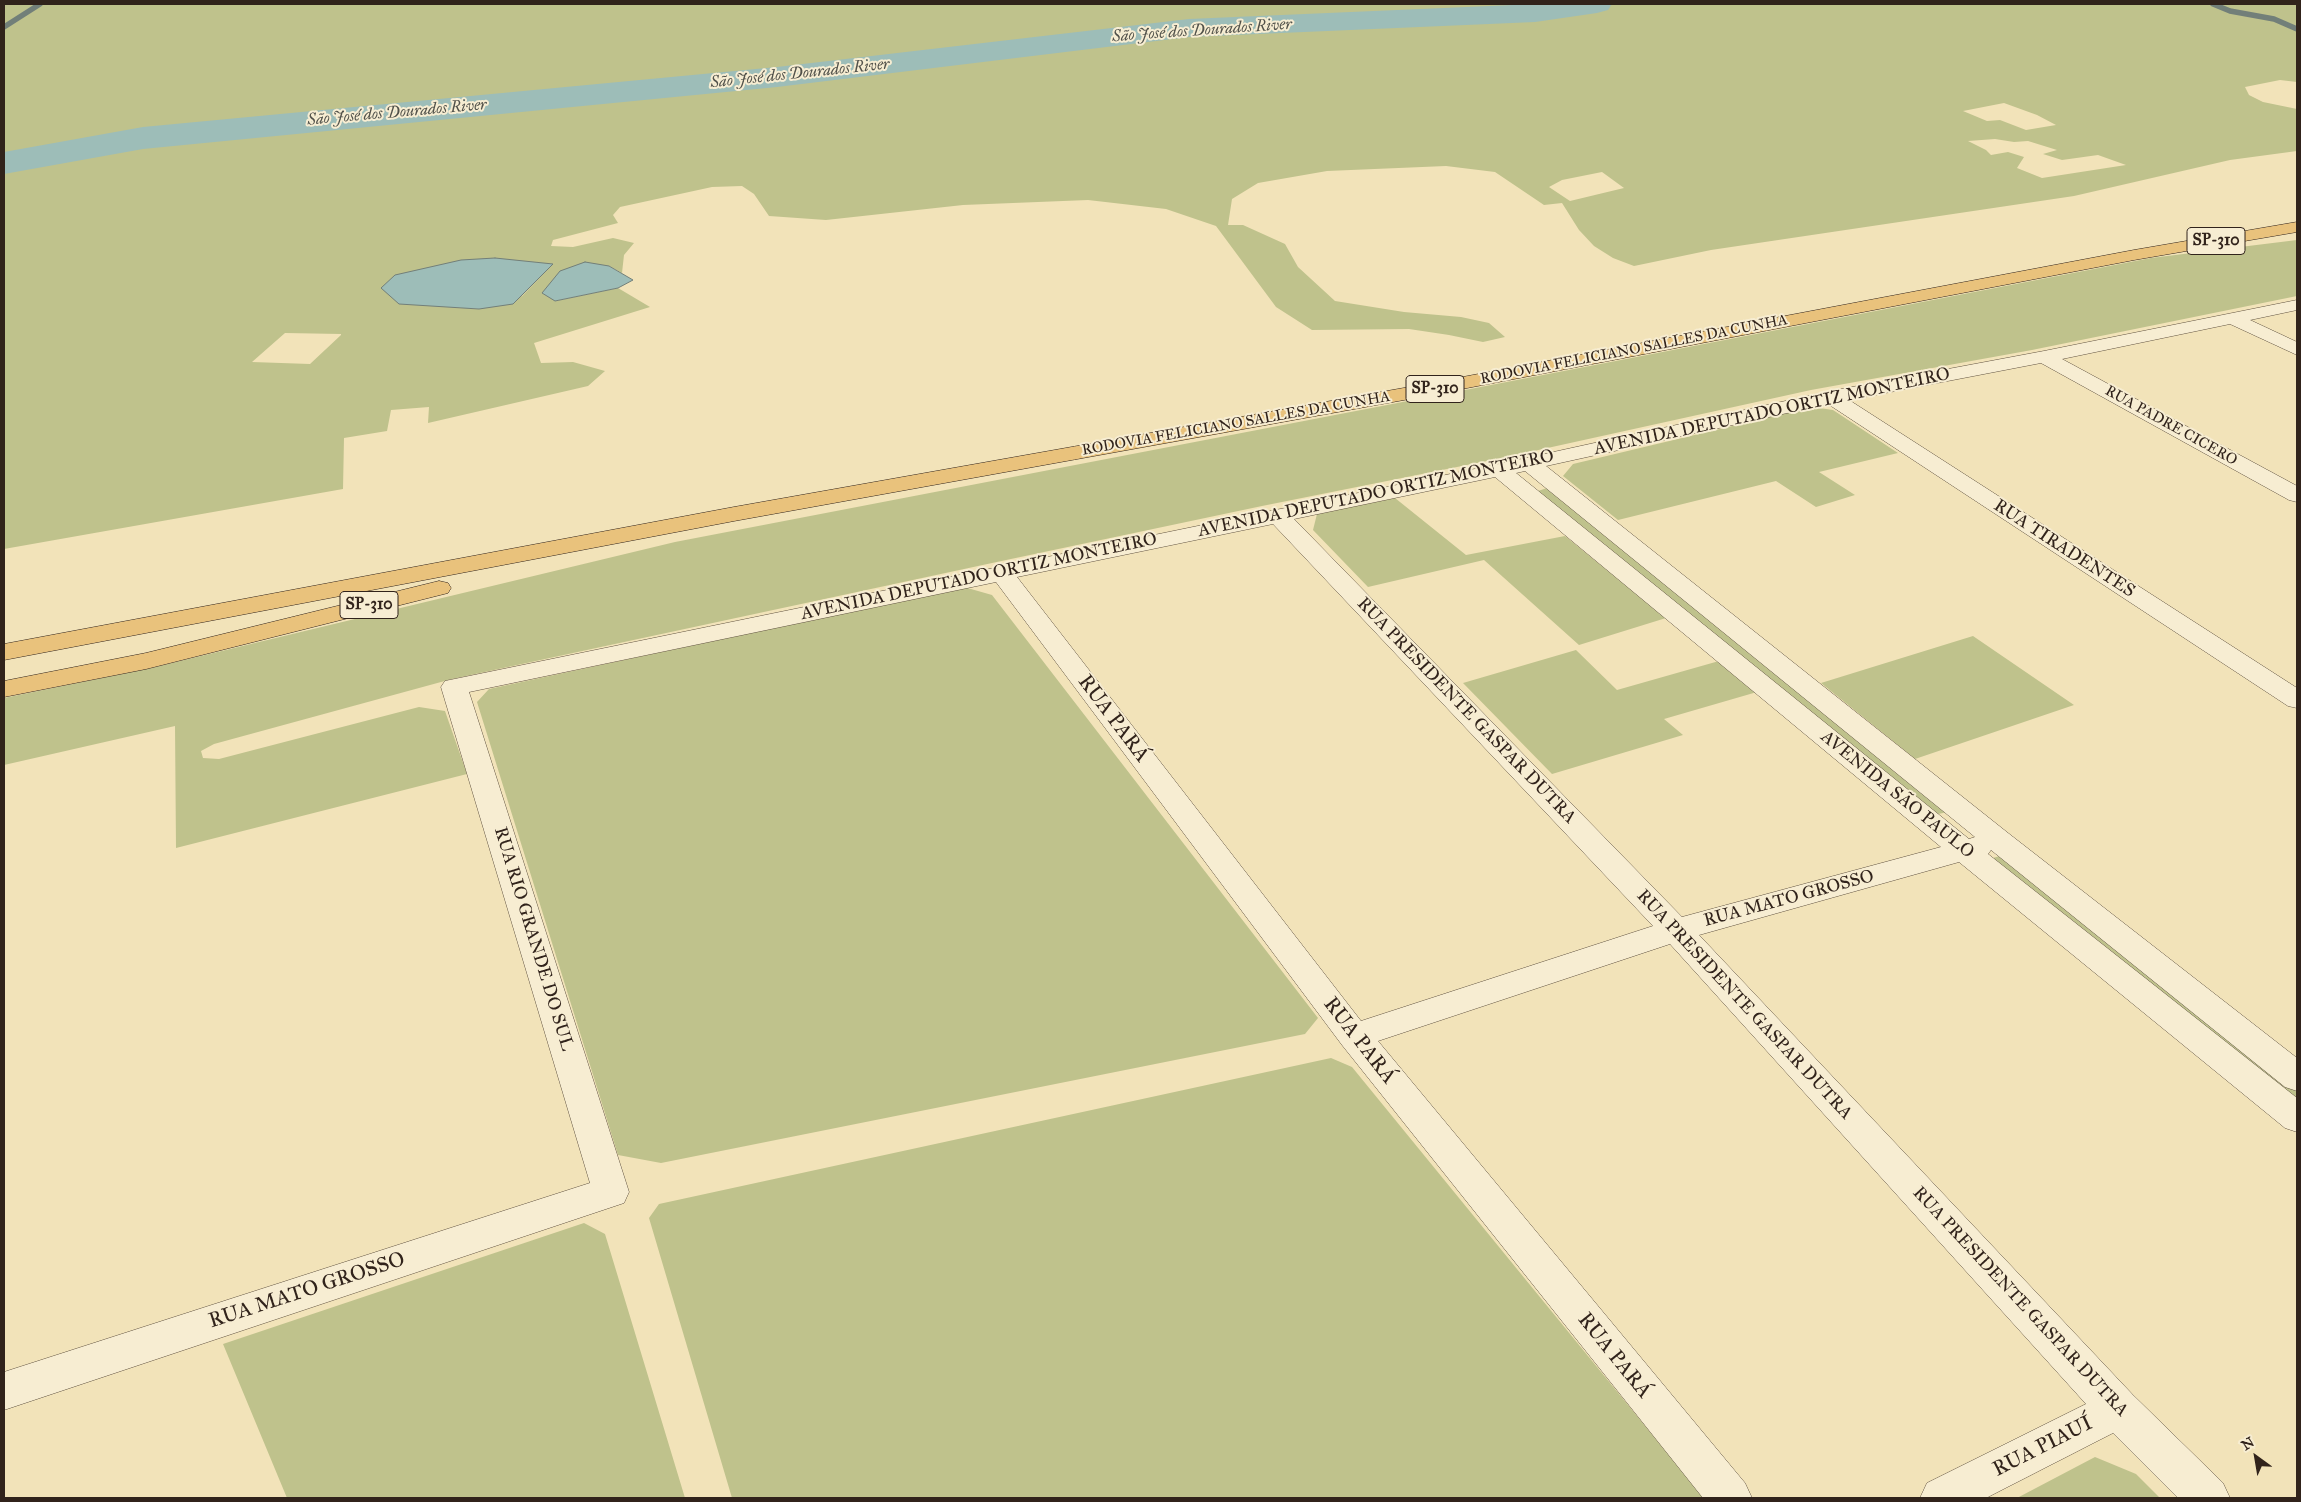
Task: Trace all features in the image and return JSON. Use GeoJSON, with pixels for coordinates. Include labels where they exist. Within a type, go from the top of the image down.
{"type":"FeatureCollection","features":[{"type":"Feature","properties":{"kind":"main road","name":"RODOVIA FELICIANO SALLES DA CUNHA"},"geometry":{"type":"LineString","coordinates":[[4,652],[734,514],[1415,392],[2134,255],[2294,219]]}},
{"type":"Feature","properties":{"kind":"main road"},"geometry":{"type":"LineString","coordinates":[[2134,255],[2297,236]]}},
{"type":"Feature","properties":{"kind":"main road","name":"RODOVIA FELICIANO SALLES DA CUNHA"},"geometry":{"type":"LineString","coordinates":[[4,689],[146,661],[734,514]]}},
{"type":"Feature","properties":{"kind":"street","name":"AVENIDA DEPUTADO ORTIZ MONTEIRO"},"geometry":{"type":"LineString","coordinates":[[454,687],[1499,470],[1831,397],[2044,357],[2297,305]]}},
{"type":"Feature","properties":{"kind":"street"},"geometry":{"type":"LineString","coordinates":[[2268,310],[2297,323]]}},
{"type":"Feature","properties":{"kind":"street"},"geometry":{"type":"LineString","coordinates":[[2233,319],[2297,349]]}},
{"type":"Feature","properties":{"kind":"street","name":"RUA PADRE CICERO"},"geometry":{"type":"LineString","coordinates":[[2044,357],[2297,495]]}},
{"type":"Feature","properties":{"kind":"street","name":"RUA TIRADENTES"},"geometry":{"type":"LineString","coordinates":[[1831,397],[2297,700]]}},
{"type":"Feature","properties":{"kind":"street","name":"AVENIDA SÃO PAULO"},"geometry":{"type":"LineString","coordinates":[[1529,462],[1998,840],[2297,1077]]}},
{"type":"Feature","properties":{"kind":"street","name":"AVENIDA SÃO PAULO"},"geometry":{"type":"LineString","coordinates":[[1499,470],[1965,851],[2297,1118]]}},
{"type":"Feature","properties":{"kind":"street","name":"RUA PRESIDENTE GASPAR DUTRA"},"geometry":{"type":"LineString","coordinates":[[1277,515],[1676,930],[2118,1409],[2208,1498]]}},
{"type":"Feature","properties":{"kind":"street","name":"RUA PARÁ"},"geometry":{"type":"LineString","coordinates":[[1002,572],[1354,1036],[1730,1498]]}},
{"type":"Feature","properties":{"kind":"street","name":"RUA RIO GRANDE DO SUL"},"geometry":{"type":"LineString","coordinates":[[454,687],[611,1192]]}},
{"type":"Feature","properties":{"kind":"street","name":"RUA MATO GROSSO"},"geometry":{"type":"LineString","coordinates":[[1354,1036],[1676,930],[1965,851],[1998,840]]}},
{"type":"Feature","properties":{"kind":"street","name":"RUA MATO GROSSO"},"geometry":{"type":"LineString","coordinates":[[4,1391],[611,1192]]}},
{"type":"Feature","properties":{"kind":"street","name":"RUA PIAUÍ"},"geometry":{"type":"LineString","coordinates":[[1942,1498],[2118,1409]]}},
{"type":"Feature","properties":{"kind":"green space"},"geometry":{"type":"Polygon","coordinates":[[[4,4],[2297,4],[2297,82],[2280,80],[2245,87],[2249,95],[2263,102],[2297,109],[2297,151],[2230,160],[2074,196],[1711,250],[1634,266],[1613,258],[1594,246],[1579,230],[1562,203],[1544,205],[1495,172],[1446,166],[1327,171],[1258,183],[1232,199],[1228,225],[1243,225],[1285,244],[1298,267],[1335,301],[1404,312],[1461,317],[1489,323],[1505,337],[1483,342],[1409,329],[1312,330],[1276,307],[1216,226],[1166,209],[1088,200],[963,205],[826,220],[769,216],[754,194],[742,186],[712,187],[620,207],[613,215],[618,223],[553,240],[551,246],[573,247],[613,238],[634,243],[624,255],[622,273],[609,266],[555,301],[618,288],[650,307],[534,343],[541,363],[573,362],[605,371],[588,386],[428,423],[429,407],[391,410],[387,431],[344,438],[343,489],[4,549],[4,4]],[[2004,103],[1963,111],[1987,121],[2000,120],[2026,130],[2056,125],[2037,115],[2004,103]],[[1995,139],[1968,141],[1986,150],[1991,155],[2008,152],[2024,157],[2017,168],[2042,178],[2126,165],[2098,155],[2062,160],[2043,154],[2057,150],[2028,141],[2014,142],[1995,139]],[[1602,172],[1562,180],[1549,187],[1570,201],[1624,188],[1602,172]],[[553,264],[445,306],[479,309],[522,296],[553,264]],[[285,333],[252,362],[310,364],[341,334],[285,333]]]}},
{"type":"Feature","properties":{"kind":"green space"},"geometry":{"type":"Polygon","coordinates":[[[2297,240],[2297,296],[2032,350],[1811,390],[1502,458],[1262,506],[452,679],[214,744],[201,751],[203,758],[219,759],[419,707],[445,711],[467,774],[176,848],[175,726],[4,765],[4,698],[151,668],[675,542],[2151,258],[2297,240]]]}},
{"type":"Feature","properties":{"kind":"green space"},"geometry":{"type":"Polygon","coordinates":[[[1812,407],[1833,410],[1898,453],[1819,472],[1855,495],[1816,507],[1776,481],[1618,520],[1563,476],[1573,464],[1812,407]]]}},
{"type":"Feature","properties":{"kind":"green space"},"geometry":{"type":"Polygon","coordinates":[[[1547,488],[1948,812],[1933,815],[1537,494],[1538,491],[1547,488]]]}},
{"type":"Feature","properties":{"kind":"green space"},"geometry":{"type":"Polygon","coordinates":[[[1395,498],[1466,555],[1565,536],[1666,618],[1579,645],[1484,560],[1368,587],[1313,530],[1317,514],[1395,498]]]}},
{"type":"Feature","properties":{"kind":"green space"},"geometry":{"type":"Polygon","coordinates":[[[964,587],[992,595],[1318,1018],[1305,1034],[661,1163],[618,1155],[477,702],[489,689],[964,587]]]}},
{"type":"Feature","properties":{"kind":"green space"},"geometry":{"type":"Polygon","coordinates":[[[1973,636],[2074,705],[1915,759],[1821,683],[1973,636]]]}},
{"type":"Feature","properties":{"kind":"green space"},"geometry":{"type":"Polygon","coordinates":[[[1576,650],[1617,690],[1719,661],[1757,692],[1664,719],[1683,735],[1552,774],[1463,683],[1576,650]]]}},
{"type":"Feature","properties":{"kind":"green space"},"geometry":{"type":"Polygon","coordinates":[[[2003,855],[2009,857],[2297,1086],[2297,1106],[1993,863],[1993,858],[2003,855]]]}},
{"type":"Feature","properties":{"kind":"green space"},"geometry":{"type":"Polygon","coordinates":[[[1331,1058],[1352,1067],[1704,1498],[732,1498],[649,1218],[659,1204],[1331,1058]]]}},
{"type":"Feature","properties":{"kind":"green space"},"geometry":{"type":"Polygon","coordinates":[[[584,1223],[605,1234],[685,1498],[287,1498],[223,1344],[584,1223]]]}},
{"type":"Feature","properties":{"kind":"green space"},"geometry":{"type":"Polygon","coordinates":[[[2095,1457],[2136,1474],[2160,1498],[2017,1498],[2095,1457]]]}},
{"type":"Feature","properties":{"kind":"water"},"geometry":{"type":"Polygon","coordinates":[[[495,258],[553,264],[513,304],[479,309],[399,304],[381,288],[395,275],[461,260],[495,258]]]}},
{"type":"Feature","properties":{"kind":"water"},"geometry":{"type":"Polygon","coordinates":[[[585,262],[609,266],[633,280],[618,288],[555,301],[542,293],[560,271],[585,262]]]}},
{"type":"Feature","properties":{"kind":"waterway"},"geometry":{"type":"LineString","coordinates":[[4,27],[40,4]]}},
{"type":"Feature","properties":{"kind":"waterway","name":"São José dos Dourados River"},"geometry":{"type":"LineString","coordinates":[[4,163],[143,138],[777,77],[1189,28],[1535,13],[1597,4]]}},
{"type":"Feature","properties":{"kind":"waterway"},"geometry":{"type":"LineString","coordinates":[[2213,4],[2230,11],[2274,19],[2297,29]]}}]}
